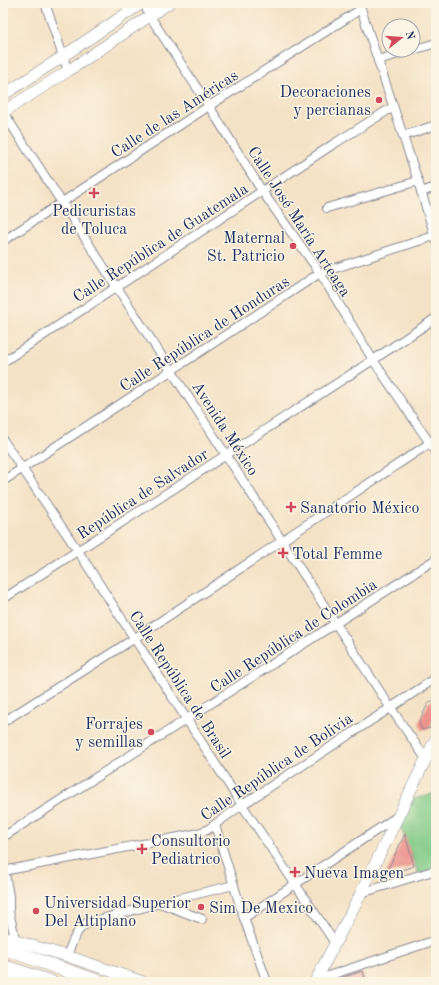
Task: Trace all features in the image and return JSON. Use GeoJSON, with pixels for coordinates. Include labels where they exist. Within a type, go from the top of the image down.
{"type":"FeatureCollection","features":[{"type":"Feature","properties":{"kind":"highway"},"geometry":{"type":"LineString","coordinates":[[3,948],[99,982]]}},
{"type":"Feature","properties":{"kind":"highway"},"geometry":{"type":"LineString","coordinates":[[3,966],[51,982]]}},
{"type":"Feature","properties":{"kind":"highway"},"geometry":{"type":"LineString","coordinates":[[3,970],[13,982]]}},
{"type":"Feature","properties":{"kind":"main road"},"geometry":{"type":"LineString","coordinates":[[3,95],[143,3]]}},
{"type":"Feature","properties":{"kind":"main road"},"geometry":{"type":"LineString","coordinates":[[3,112],[68,71],[149,15],[169,3]]}},
{"type":"Feature","properties":{"kind":"main road"},"geometry":{"type":"LineString","coordinates":[[316,981],[361,893],[436,738]]}},
{"type":"Feature","properties":{"kind":"main road"},"geometry":{"type":"LineString","coordinates":[[3,937],[67,956],[143,982]]}},
{"type":"Feature","properties":{"kind":"street"},"geometry":{"type":"LineString","coordinates":[[45,3],[68,71]]}},
{"type":"Feature","properties":{"kind":"street","name":"Calle José María Arteaga"},"geometry":{"type":"LineString","coordinates":[[143,3],[149,15],[209,106],[262,191],[320,274],[373,360],[433,441],[436,452]]}},
{"type":"Feature","properties":{"kind":"street"},"geometry":{"type":"LineString","coordinates":[[360,6],[418,181],[435,238]]}},
{"type":"Feature","properties":{"kind":"street","name":"Calle de las Américas"},"geometry":{"type":"LineString","coordinates":[[3,241],[360,6]]}},
{"type":"Feature","properties":{"kind":"street"},"geometry":{"type":"LineString","coordinates":[[421,47],[436,43]]}},
{"type":"Feature","properties":{"kind":"street"},"geometry":{"type":"LineString","coordinates":[[378,60],[385,58]]}},
{"type":"Feature","properties":{"kind":"street","name":"Calle República de Guatemala"},"geometry":{"type":"LineString","coordinates":[[3,362],[262,191],[394,107]]}},
{"type":"Feature","properties":{"kind":"street","name":"Avenida México"},"geometry":{"type":"LineString","coordinates":[[3,112],[390,707],[426,759]]}},
{"type":"Feature","properties":{"kind":"street"},"geometry":{"type":"LineString","coordinates":[[403,136],[436,125]]}},
{"type":"Feature","properties":{"kind":"street"},"geometry":{"type":"LineString","coordinates":[[327,208],[418,181]]}},
{"type":"Feature","properties":{"kind":"street"},"geometry":{"type":"LineString","coordinates":[[421,192],[436,187]]}},
{"type":"Feature","properties":{"kind":"street","name":"Calle República de Honduras"},"geometry":{"type":"LineString","coordinates":[[3,481],[320,274],[435,238]]}},
{"type":"Feature","properties":{"kind":"street","name":"República de Salvador"},"geometry":{"type":"LineString","coordinates":[[3,598],[78,551],[436,318]]}},
{"type":"Feature","properties":{"kind":"street","name":"Calle República de Brasil"},"geometry":{"type":"LineString","coordinates":[[3,440],[135,638],[242,805],[335,943]]}},
{"type":"Feature","properties":{"kind":"street"},"geometry":{"type":"LineString","coordinates":[[3,722],[135,638],[433,441]]}},
{"type":"Feature","properties":{"kind":"street","name":"Calle República de Colombia"},"geometry":{"type":"LineString","coordinates":[[3,837],[436,559]]}},
{"type":"Feature","properties":{"kind":"street","name":"Calle República de Bolivia"},"geometry":{"type":"LineString","coordinates":[[4,868],[195,834],[206,830],[436,678]]}},
{"type":"Feature","properties":{"kind":"street"},"geometry":{"type":"LineString","coordinates":[[244,918],[398,816]]}},
{"type":"Feature","properties":{"kind":"street"},"geometry":{"type":"LineString","coordinates":[[215,825],[244,918],[267,982]]}},
{"type":"Feature","properties":{"kind":"street"},"geometry":{"type":"LineString","coordinates":[[4,868],[9,896],[9,912],[16,942]]}},
{"type":"Feature","properties":{"kind":"street"},"geometry":{"type":"LineString","coordinates":[[361,893],[436,870]]}},
{"type":"Feature","properties":{"kind":"street"},"geometry":{"type":"LineString","coordinates":[[67,956],[76,933],[80,927],[87,924],[160,903],[234,885]]}},
{"type":"Feature","properties":{"kind":"street"},"geometry":{"type":"LineString","coordinates":[[160,903],[202,919]]}},
{"type":"Feature","properties":{"kind":"street"},"geometry":{"type":"LineString","coordinates":[[316,981],[436,940]]}},
{"type":"Feature","properties":{"kind":"green space"},"geometry":{"type":"Polygon","coordinates":[[[436,793],[436,868],[419,875],[400,826],[413,799],[436,793]]]}},
{"type":"Feature","properties":{"kind":"building"},"geometry":{"type":"Polygon","coordinates":[[[436,700],[436,714],[430,728],[422,730],[419,722],[429,702],[436,700]]]}},
{"type":"Feature","properties":{"kind":"building"},"geometry":{"type":"Polygon","coordinates":[[[405,834],[414,866],[385,875],[405,834]]]}},
{"type":"Feature","properties":{"kind":"building"},"geometry":{"type":"Polygon","coordinates":[[[363,971],[366,982],[328,982],[363,971]]]}},
{"type":"Feature","properties":{"kind":"place","name":"Decoraciones y percianas"},"geometry":{"type":"Point","coordinates":[379,100]}},
{"type":"Feature","properties":{"kind":"place","name":"Pedicuristas de Toluca"},"geometry":{"type":"Point","coordinates":[94,193]}},
{"type":"Feature","properties":{"kind":"place","name":"Maternal St. Patricio"},"geometry":{"type":"Point","coordinates":[293,246]}},
{"type":"Feature","properties":{"kind":"place","name":"Sanatorio México"},"geometry":{"type":"Point","coordinates":[291,507]}},
{"type":"Feature","properties":{"kind":"place","name":"Total Femme"},"geometry":{"type":"Point","coordinates":[283,553]}},
{"type":"Feature","properties":{"kind":"place","name":"Forrajes y semillas"},"geometry":{"type":"Point","coordinates":[151,732]}},
{"type":"Feature","properties":{"kind":"place","name":"Consultorio Pediatrico"},"geometry":{"type":"Point","coordinates":[142,849]}},
{"type":"Feature","properties":{"kind":"place","name":"Nueva Imagen"},"geometry":{"type":"Point","coordinates":[295,872]}},
{"type":"Feature","properties":{"kind":"place","name":"Sim De Mexico"},"geometry":{"type":"Point","coordinates":[201,907]}},
{"type":"Feature","properties":{"kind":"place","name":"Universidad Superior Del Altiplano"},"geometry":{"type":"Point","coordinates":[36,911]}}]}
